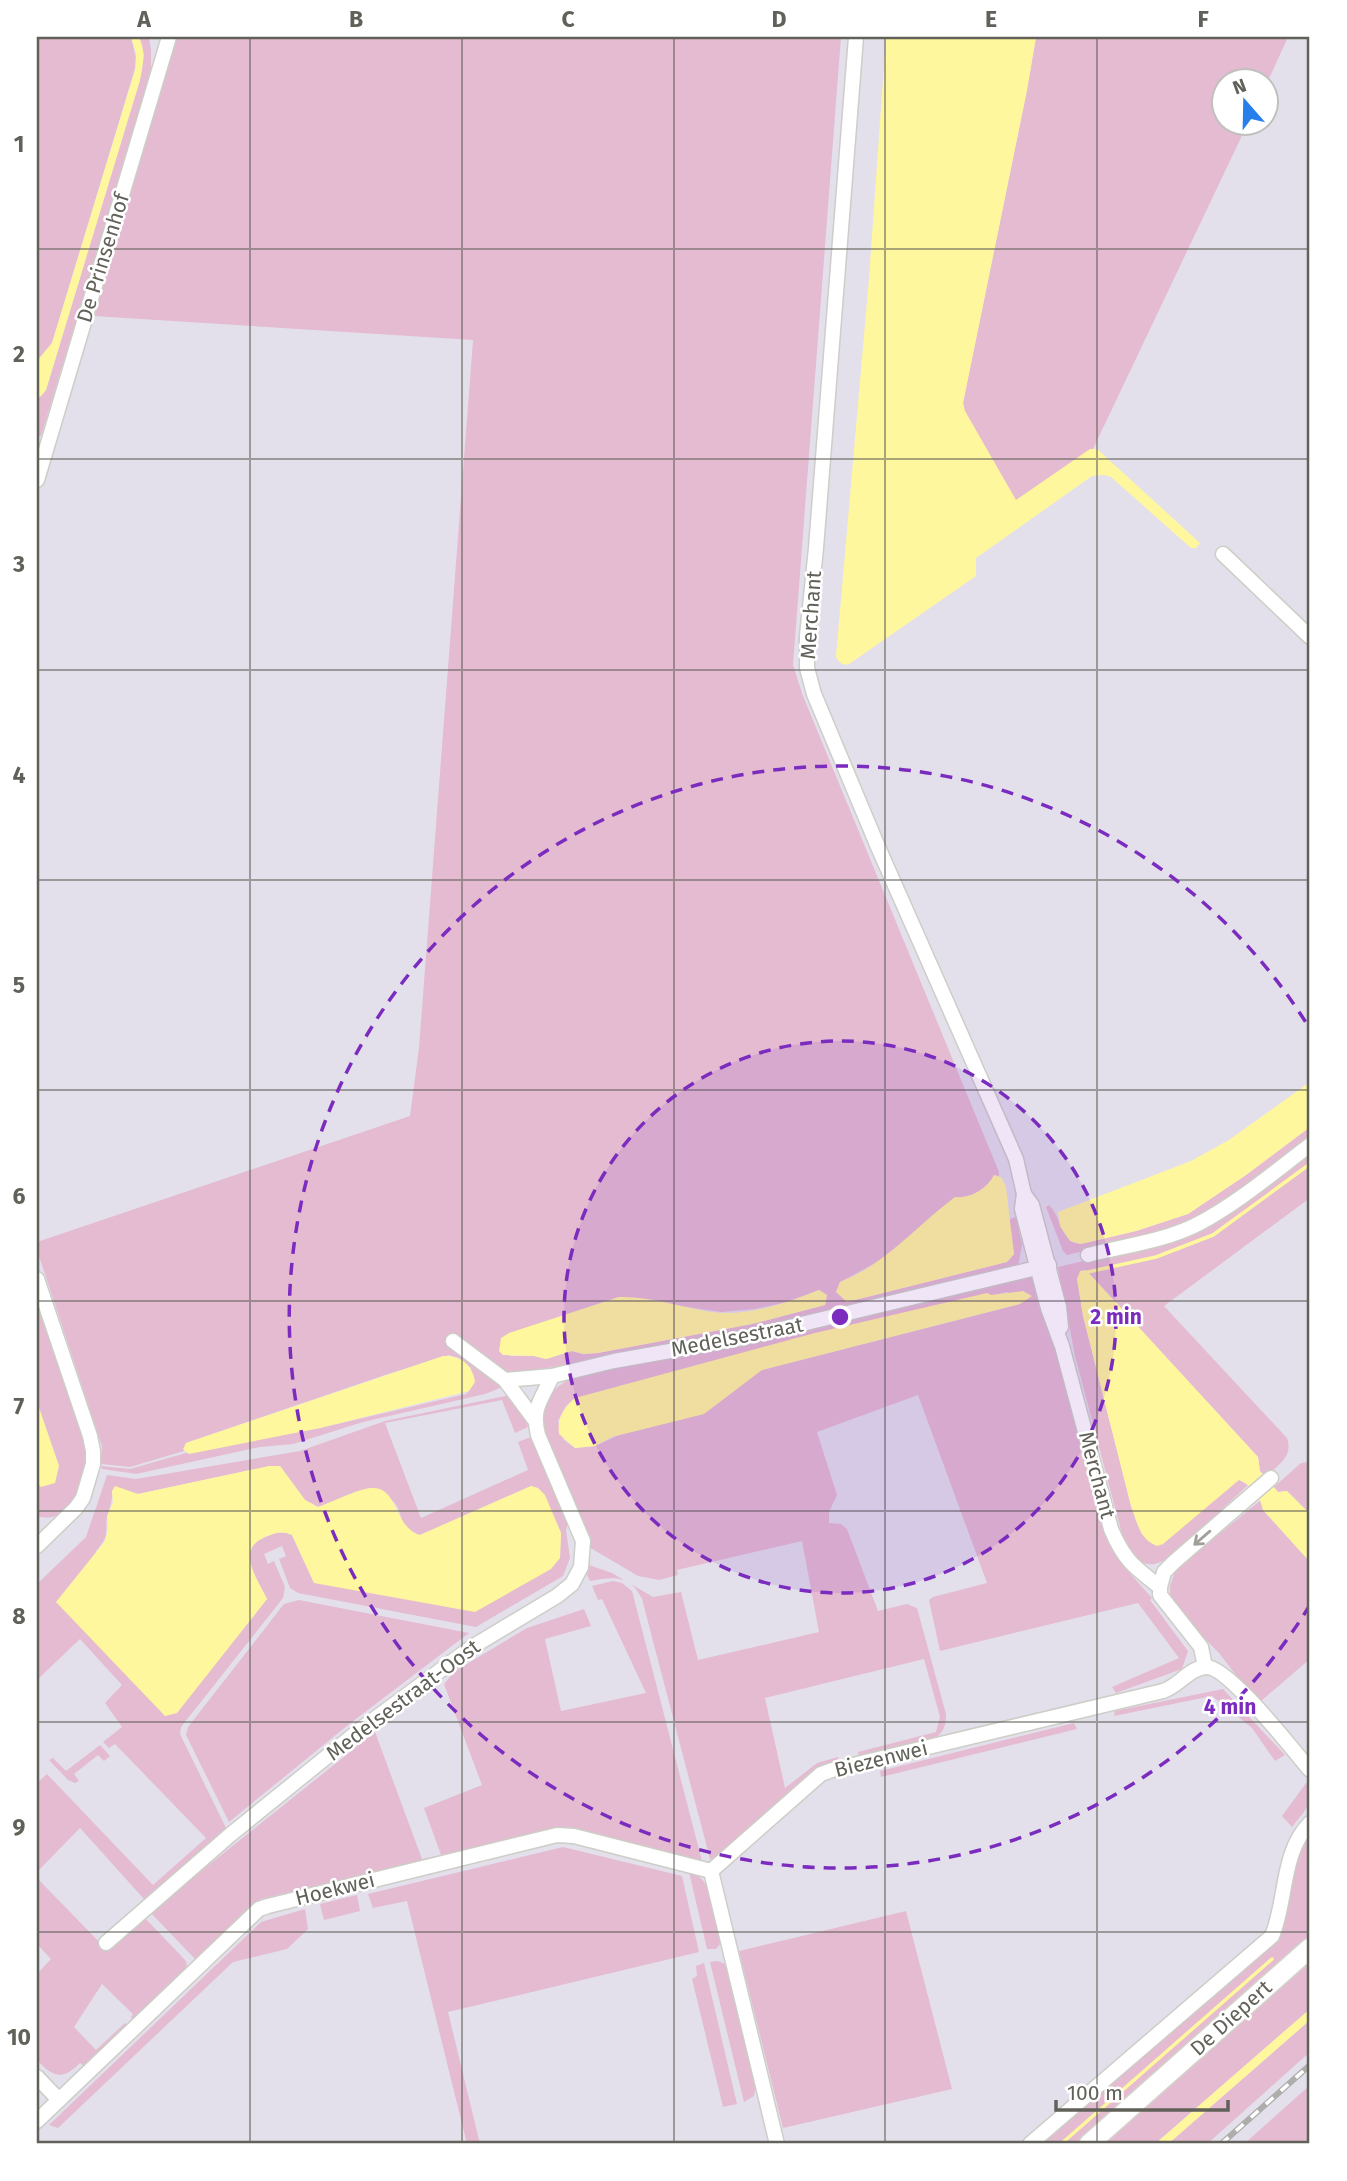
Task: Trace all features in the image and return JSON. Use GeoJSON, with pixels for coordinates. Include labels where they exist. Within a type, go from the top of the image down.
{"type":"FeatureCollection","features":[{"type":"Feature","properties":{"kind":"main road","name":"De Diepert"},"geometry":{"type":"LineString","coordinates":[[1089,2144],[1310,1948]]}},
{"type":"Feature","properties":{"kind":"street","name":"De Prinsenhof"},"geometry":{"type":"LineString","coordinates":[[37,480],[169,37]]}},
{"type":"Feature","properties":{"kind":"street","name":"Merchant"},"geometry":{"type":"LineString","coordinates":[[856,37],[807,636],[807,668],[814,694],[878,847],[1016,1159],[1024,1194],[1032,1205],[1043,1266],[1059,1307],[1062,1346],[1111,1529],[1120,1551],[1133,1566],[1160,1587],[1160,1595],[1202,1647],[1205,1667]]}},
{"type":"Feature","properties":{"kind":"street"},"geometry":{"type":"LineString","coordinates":[[1223,554],[1310,636]]}},
{"type":"Feature","properties":{"kind":"street"},"geometry":{"type":"LineString","coordinates":[[1088,1255],[1164,1236],[1198,1224],[1242,1196],[1310,1145]]}},
{"type":"Feature","properties":{"kind":"street","name":"Medelsestraat"},"geometry":{"type":"LineString","coordinates":[[505,1380],[552,1376],[770,1332],[1043,1266]]}},
{"type":"Feature","properties":{"kind":"street"},"geometry":{"type":"LineString","coordinates":[[37,1279],[93,1451],[93,1464],[80,1504],[39,1537]]}},
{"type":"Feature","properties":{"kind":"street","name":"Medelsestraat-Oost"},"geometry":{"type":"LineString","coordinates":[[106,1943],[212,1850],[361,1729],[472,1647],[557,1596],[572,1584],[582,1567],[583,1541],[538,1435],[534,1419],[505,1380],[453,1341]]}},
{"type":"Feature","properties":{"kind":"street"},"geometry":{"type":"LineString","coordinates":[[534,1419],[535,1411],[552,1376]]}},
{"type":"Feature","properties":{"kind":"street"},"geometry":{"type":"LineString","coordinates":[[1160,1587],[1164,1572],[1271,1478]]}},
{"type":"Feature","properties":{"kind":"street"},"geometry":{"type":"LineString","coordinates":[[1205,1667],[1216,1669],[1234,1682],[1310,1770]]}},
{"type":"Feature","properties":{"kind":"street","name":"Biezenwei"},"geometry":{"type":"LineString","coordinates":[[711,1871],[821,1774],[1163,1692],[1177,1685],[1193,1671],[1205,1667]]}},
{"type":"Feature","properties":{"kind":"street"},"geometry":{"type":"LineString","coordinates":[[1030,2144],[1272,1936],[1278,1921],[1294,1843],[1310,1822]]}},
{"type":"Feature","properties":{"kind":"street","name":"Hoekwei"},"geometry":{"type":"LineString","coordinates":[[37,2121],[259,1909],[557,1835],[574,1836],[711,1871]]}},
{"type":"Feature","properties":{"kind":"street"},"geometry":{"type":"LineString","coordinates":[[711,1871],[777,2144]]}},
{"type":"Feature","properties":{"kind":"street"},"geometry":{"type":"LineString","coordinates":[[37,2077],[59,2100]]}},
{"type":"Feature","properties":{"kind":"shaded area"},"geometry":{"type":"Polygon","coordinates":[[[37,37],[131,37],[137,62],[52,343],[37,361],[37,37]]]}},
{"type":"Feature","properties":{"kind":"shaded area"},"geometry":{"type":"Polygon","coordinates":[[[131,37],[139,37],[143,48],[140,80],[46,390],[37,398],[37,361],[52,343],[135,70],[136,54],[131,37]]]}},
{"type":"Feature","properties":{"kind":"shaded area"},"geometry":{"type":"Polygon","coordinates":[[[139,37],[149,37],[151,74],[41,436],[37,436],[37,398],[46,390],[140,80],[144,55],[139,37]]]}},
{"type":"Feature","properties":{"kind":"shaded area"},"geometry":{"type":"Polygon","coordinates":[[[177,37],[841,37],[793,665],[803,696],[999,1176],[994,1175],[983,1189],[972,1195],[955,1197],[883,1259],[840,1282],[836,1292],[847,1302],[1007,1262],[1014,1254],[1008,1220],[1016,1217],[1022,1245],[1018,1266],[829,1314],[517,1374],[503,1374],[469,1358],[503,1387],[485,1394],[363,1422],[293,1444],[260,1447],[136,1474],[102,1469],[101,1466],[130,1469],[186,1453],[320,1428],[466,1394],[469,1391],[471,1368],[459,1358],[449,1355],[186,1443],[184,1451],[130,1467],[101,1464],[102,1446],[37,1250],[37,1242],[410,1116],[419,1048],[473,340],[93,316],[177,37]],[[819,1290],[787,1302],[755,1309],[721,1312],[619,1297],[504,1336],[510,1356],[546,1359],[572,1351],[583,1354],[598,1353],[752,1324],[825,1305],[827,1295],[819,1290]]]}},
{"type":"Feature","properties":{"kind":"shaded area"},"geometry":{"type":"Polygon","coordinates":[[[886,37],[1036,37],[963,403],[1016,500],[1090,449],[1097,449],[1200,543],[1196,548],[1191,548],[1111,477],[1092,476],[976,558],[976,576],[845,665],[836,657],[869,278],[886,37]]]}},
{"type":"Feature","properties":{"kind":"shaded area"},"geometry":{"type":"Polygon","coordinates":[[[1036,37],[1288,37],[1275,66],[1210,66],[1210,136],[1242,136],[1093,449],[1016,501],[964,411],[963,403],[1036,37]]]}},
{"type":"Feature","properties":{"kind":"shaded area"},"geometry":{"type":"Polygon","coordinates":[[[1310,1082],[1310,1127],[1188,1214],[1136,1231],[1081,1244],[1070,1241],[1060,1226],[1058,1212],[1191,1161],[1229,1140],[1310,1082]]]}},
{"type":"Feature","properties":{"kind":"shaded area"},"geometry":{"type":"Polygon","coordinates":[[[1310,1127],[1310,1140],[1241,1193],[1196,1220],[1165,1232],[1132,1240],[1067,1255],[1063,1251],[1046,1207],[1049,1205],[1066,1235],[1074,1243],[1081,1244],[1136,1231],[1188,1214],[1310,1127]]]}},
{"type":"Feature","properties":{"kind":"shaded area"},"geometry":{"type":"Polygon","coordinates":[[[1310,1151],[1310,1198],[1164,1306],[1287,1438],[1287,1454],[1269,1474],[1267,1471],[1263,1474],[1260,1471],[1258,1457],[1086,1270],[1077,1279],[1083,1316],[1131,1506],[1142,1535],[1239,1480],[1248,1485],[1170,1557],[1154,1564],[1142,1562],[1132,1553],[1123,1538],[1075,1356],[1058,1267],[1152,1245],[1310,1151]]]}},
{"type":"Feature","properties":{"kind":"shaded area"},"geometry":{"type":"Polygon","coordinates":[[[994,1175],[1002,1178],[1006,1187],[1014,1254],[1007,1262],[847,1302],[836,1292],[840,1282],[886,1255],[955,1197],[972,1195],[983,1189],[994,1175]]]}},
{"type":"Feature","properties":{"kind":"shaded area"},"geometry":{"type":"Polygon","coordinates":[[[1086,1270],[1258,1457],[1260,1471],[1278,1492],[1287,1491],[1310,1514],[1310,1562],[1263,1510],[1255,1492],[1239,1480],[1163,1544],[1157,1546],[1143,1535],[1131,1506],[1083,1316],[1077,1279],[1080,1271],[1086,1270]]]}},
{"type":"Feature","properties":{"kind":"shaded area"},"geometry":{"type":"Polygon","coordinates":[[[1032,1273],[1111,1545],[1188,1651],[1182,1669],[1116,1693],[1112,1687],[1179,1658],[1138,1603],[940,1651],[929,1600],[987,1583],[918,1395],[817,1432],[837,1495],[829,1512],[829,1523],[841,1524],[847,1529],[878,1611],[907,1604],[917,1608],[946,1714],[945,1725],[934,1739],[859,1757],[858,1752],[936,1732],[940,1717],[924,1659],[765,1698],[785,1788],[817,1763],[838,1757],[839,1763],[824,1766],[716,1857],[710,1859],[642,1599],[628,1582],[653,1597],[681,1592],[698,1660],[819,1632],[802,1541],[677,1570],[678,1575],[659,1580],[638,1576],[589,1547],[540,1423],[547,1400],[559,1386],[573,1377],[1032,1273]],[[1007,1292],[575,1398],[566,1406],[558,1421],[564,1440],[575,1448],[595,1446],[762,1370],[1020,1304],[1007,1292]]]}},
{"type":"Feature","properties":{"kind":"shaded area"},"geometry":{"type":"Polygon","coordinates":[[[819,1290],[827,1295],[825,1305],[752,1324],[598,1353],[583,1354],[572,1351],[546,1359],[503,1355],[499,1351],[501,1338],[509,1333],[619,1297],[642,1298],[724,1313],[766,1308],[819,1290]]]}},
{"type":"Feature","properties":{"kind":"shaded area"},"geometry":{"type":"Polygon","coordinates":[[[1023,1291],[1032,1296],[1020,1304],[762,1370],[704,1414],[612,1437],[595,1446],[575,1448],[559,1434],[562,1414],[575,1398],[815,1333],[987,1293],[991,1295],[1023,1291]]]}},
{"type":"Feature","properties":{"kind":"shaded area"},"geometry":{"type":"Polygon","coordinates":[[[37,1297],[85,1440],[85,1465],[78,1493],[62,1513],[51,1517],[37,1516],[37,1483],[41,1486],[59,1466],[37,1402],[37,1297]]]}},
{"type":"Feature","properties":{"kind":"shaded area"},"geometry":{"type":"Polygon","coordinates":[[[443,1356],[460,1359],[472,1371],[475,1382],[469,1391],[320,1428],[189,1454],[183,1449],[186,1443],[443,1356]]]}},
{"type":"Feature","properties":{"kind":"shaded area"},"geometry":{"type":"Polygon","coordinates":[[[510,1395],[524,1414],[528,1427],[515,1433],[502,1400],[385,1423],[421,1518],[528,1470],[518,1442],[533,1436],[569,1518],[566,1530],[570,1558],[563,1576],[476,1627],[298,1593],[290,1588],[279,1559],[286,1556],[282,1546],[264,1554],[268,1564],[274,1561],[285,1587],[283,1598],[181,1727],[180,1734],[227,1830],[144,1899],[80,1828],[37,1872],[37,1783],[47,1774],[153,1885],[206,1838],[115,1744],[109,1748],[103,1742],[122,1727],[105,1703],[122,1685],[80,1639],[37,1680],[37,1584],[86,1537],[107,1475],[136,1479],[300,1451],[385,1421],[510,1395]],[[280,1466],[138,1494],[112,1491],[106,1536],[96,1551],[165,1716],[177,1712],[267,1599],[254,1574],[250,1557],[251,1549],[256,1543],[275,1533],[292,1535],[314,1583],[560,1558],[561,1532],[537,1488],[531,1486],[420,1535],[407,1528],[391,1499],[370,1488],[318,1507],[305,1500],[280,1466]]]}},
{"type":"Feature","properties":{"kind":"shaded area"},"geometry":{"type":"Polygon","coordinates":[[[37,1402],[59,1466],[55,1483],[41,1487],[37,1483],[37,1402]]]}},
{"type":"Feature","properties":{"kind":"shaded area"},"geometry":{"type":"Polygon","coordinates":[[[1309,1462],[1310,1514],[1287,1491],[1278,1492],[1274,1487],[1301,1463],[1309,1462]]]}},
{"type":"Feature","properties":{"kind":"shaded area"},"geometry":{"type":"Polygon","coordinates":[[[269,1466],[280,1466],[305,1500],[318,1507],[359,1491],[380,1489],[387,1493],[411,1531],[420,1535],[531,1486],[538,1488],[545,1495],[561,1533],[560,1558],[551,1569],[475,1612],[314,1583],[292,1535],[282,1532],[265,1537],[251,1549],[250,1557],[254,1574],[267,1599],[177,1713],[165,1716],[56,1602],[105,1541],[107,1516],[113,1503],[112,1491],[115,1486],[138,1494],[269,1466]]]}},
{"type":"Feature","properties":{"kind":"shaded area"},"geometry":{"type":"Polygon","coordinates":[[[1261,1500],[1263,1510],[1310,1562],[1310,1659],[1261,1701],[1170,1599],[1170,1586],[1176,1569],[1261,1500]]]}},
{"type":"Feature","properties":{"kind":"shaded area"},"geometry":{"type":"Polygon","coordinates":[[[589,1565],[626,1581],[613,1578],[590,1581],[587,1575],[589,1565]]]}},
{"type":"Feature","properties":{"kind":"shaded area"},"geometry":{"type":"Polygon","coordinates":[[[613,1581],[622,1583],[632,1591],[702,1861],[563,1828],[261,1899],[195,1959],[150,1912],[375,1732],[422,1859],[441,1855],[424,1808],[482,1785],[444,1684],[455,1671],[527,1628],[584,1609],[591,1626],[545,1639],[561,1711],[646,1693],[602,1599],[598,1600],[592,1586],[613,1581]]]}},
{"type":"Feature","properties":{"kind":"shaded area"},"geometry":{"type":"Polygon","coordinates":[[[299,1600],[469,1633],[348,1725],[229,1822],[186,1735],[188,1727],[284,1604],[299,1600]]]}},
{"type":"Feature","properties":{"kind":"shaded area"},"geometry":{"type":"Polygon","coordinates":[[[1223,1689],[1285,1755],[1275,1761],[1252,1728],[1212,1696],[1114,1716],[1115,1711],[1223,1689]]]}},
{"type":"Feature","properties":{"kind":"shaded area"},"geometry":{"type":"Polygon","coordinates":[[[1074,1723],[1077,1729],[881,1777],[880,1771],[1074,1723]]]}},
{"type":"Feature","properties":{"kind":"shaded area"},"geometry":{"type":"Polygon","coordinates":[[[100,1745],[110,1756],[104,1761],[98,1755],[74,1774],[79,1781],[75,1783],[68,1780],[49,1760],[53,1758],[66,1771],[100,1745]]]}},
{"type":"Feature","properties":{"kind":"shaded area"},"geometry":{"type":"Polygon","coordinates":[[[1306,1783],[1309,1801],[1292,1827],[1282,1816],[1306,1783]]]}},
{"type":"Feature","properties":{"kind":"shaded area"},"geometry":{"type":"Polygon","coordinates":[[[1310,1832],[1310,1938],[1075,2144],[1041,2144],[1279,1935],[1299,1854],[1310,1832]]]}},
{"type":"Feature","properties":{"kind":"shaded area"},"geometry":{"type":"Polygon","coordinates":[[[563,1847],[682,1876],[699,1952],[448,2012],[480,2144],[467,2144],[407,1901],[373,1908],[368,1894],[563,1847]]]}},
{"type":"Feature","properties":{"kind":"shaded area"},"geometry":{"type":"Polygon","coordinates":[[[689,1872],[698,1876],[710,1891],[721,1943],[716,1949],[707,1949],[689,1872]]]}},
{"type":"Feature","properties":{"kind":"shaded area"},"geometry":{"type":"Polygon","coordinates":[[[37,1878],[106,1949],[143,1916],[186,1961],[187,1967],[133,2020],[133,2014],[102,1984],[74,2027],[96,2050],[125,2023],[127,2025],[84,2066],[80,2063],[68,2073],[58,2075],[37,2060],[37,1974],[51,1959],[37,1944],[37,1878]]]}},
{"type":"Feature","properties":{"kind":"shaded area"},"geometry":{"type":"Polygon","coordinates":[[[357,1895],[360,1911],[324,1920],[320,1904],[357,1895]]]}},
{"type":"Feature","properties":{"kind":"shaded area"},"geometry":{"type":"Polygon","coordinates":[[[305,1909],[308,1929],[287,1949],[233,1962],[58,2128],[49,2125],[261,1922],[305,1909]]]}},
{"type":"Feature","properties":{"kind":"shaded area"},"geometry":{"type":"Polygon","coordinates":[[[906,1911],[952,2089],[783,2128],[739,1951],[906,1911]]]}},
{"type":"Feature","properties":{"kind":"shaded area"},"geometry":{"type":"Polygon","coordinates":[[[1310,1959],[1310,2009],[1155,2144],[1098,2144],[1310,1959]]]}},
{"type":"Feature","properties":{"kind":"shaded area"},"geometry":{"type":"Polygon","coordinates":[[[718,1961],[727,1965],[756,2085],[754,2096],[744,2102],[710,1962],[718,1961]]]}},
{"type":"Feature","properties":{"kind":"shaded area"},"geometry":{"type":"Polygon","coordinates":[[[704,1963],[737,2104],[723,2107],[692,1979],[697,1976],[696,1966],[704,1963]]]}},
{"type":"Feature","properties":{"kind":"shaded area"},"geometry":{"type":"Polygon","coordinates":[[[1310,2009],[1310,2020],[1168,2144],[1155,2144],[1310,2009]]]}},
{"type":"Feature","properties":{"kind":"shaded area"},"geometry":{"type":"Polygon","coordinates":[[[1310,2020],[1310,2052],[1207,2144],[1168,2144],[1310,2020]]]}},
{"type":"Feature","properties":{"kind":"shaded area"},"geometry":{"type":"Polygon","coordinates":[[[1310,2085],[1310,2144],[1244,2144],[1310,2085]]]}},
{"type":"Feature","properties":{"kind":"waterway"},"geometry":{"type":"LineString","coordinates":[[1088,1272],[1156,1257],[1213,1235],[1310,1164]]}},
{"type":"Feature","properties":{"kind":"waterway"},"geometry":{"type":"LineString","coordinates":[[1061,2144],[1272,1959]]}},
{"type":"Feature","properties":{"kind":"railway"},"geometry":{"type":"LineString","coordinates":[[1221,2144],[1310,2065]]}}]}
